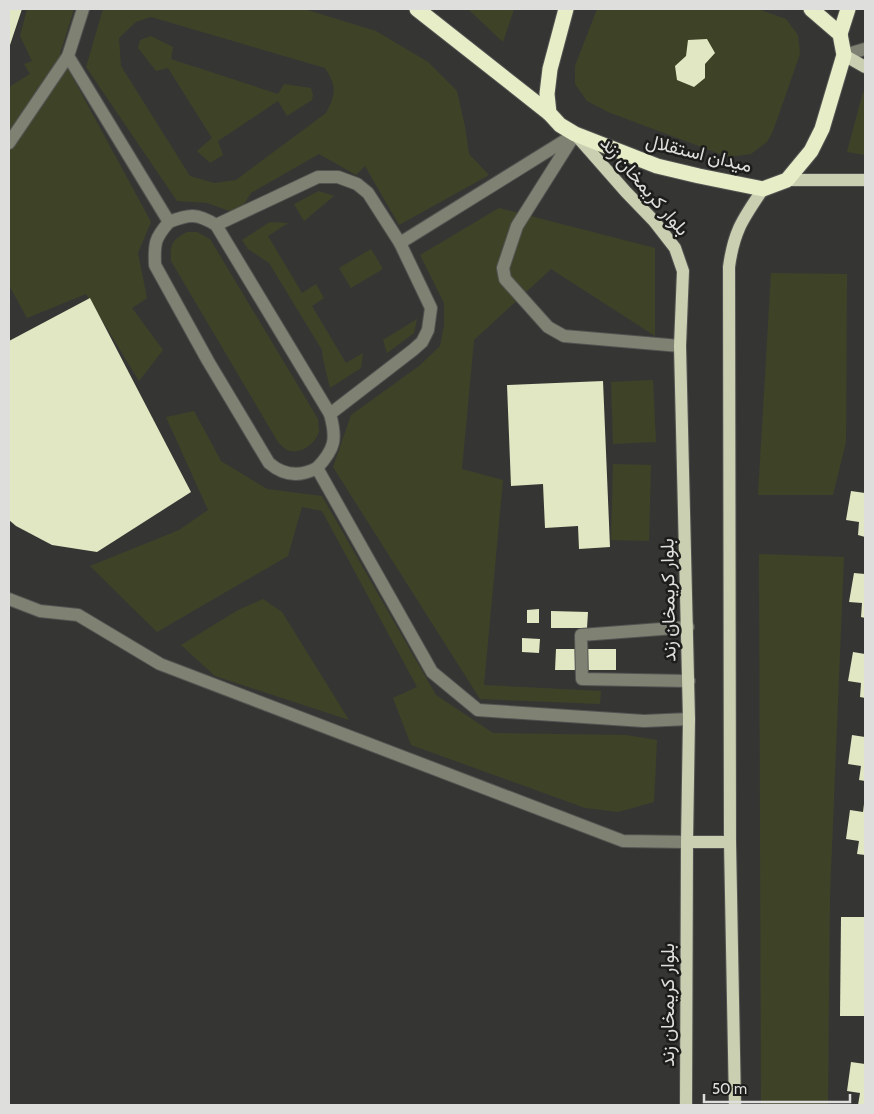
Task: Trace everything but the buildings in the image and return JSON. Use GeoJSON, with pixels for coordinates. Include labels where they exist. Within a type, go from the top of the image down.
{"type":"FeatureCollection","features":[{"type":"Feature","properties":{"kind":"highway","name":"میدان استقلال"},"geometry":{"type":"LineString","coordinates":[[417,9],[549,113],[560,125],[575,134],[657,166],[763,189],[787,180],[811,151],[822,129],[844,55],[840,34]]}},
{"type":"Feature","properties":{"kind":"highway"},"geometry":{"type":"LineString","coordinates":[[549,113],[550,69],[566,9]]}},
{"type":"Feature","properties":{"kind":"highway"},"geometry":{"type":"LineString","coordinates":[[811,9],[840,34],[848,9]]}},
{"type":"Feature","properties":{"kind":"main road"},"geometry":{"type":"LineString","coordinates":[[844,55],[865,67]]}},
{"type":"Feature","properties":{"kind":"main road","name":"بلوار کریمخان زند"},"geometry":{"type":"LineString","coordinates":[[575,134],[654,221],[675,248],[683,271],[680,346],[689,681],[686,1105]]}},
{"type":"Feature","properties":{"kind":"main road"},"geometry":{"type":"LineString","coordinates":[[787,180],[865,180]]}},
{"type":"Feature","properties":{"kind":"main road"},"geometry":{"type":"LineString","coordinates":[[735,1105],[730,842],[730,267],[732,246],[740,223],[763,189]]}},
{"type":"Feature","properties":{"kind":"main road"},"geometry":{"type":"LineString","coordinates":[[687,842],[730,842]]}},
{"type":"Feature","properties":{"kind":"lane"},"geometry":{"type":"LineString","coordinates":[[9,143],[68,56],[83,9]]}},
{"type":"Feature","properties":{"kind":"lane"},"geometry":{"type":"LineString","coordinates":[[844,55],[865,49]]}},
{"type":"Feature","properties":{"kind":"lane"},"geometry":{"type":"LineString","coordinates":[[68,56],[170,222]]}},
{"type":"Feature","properties":{"kind":"lane"},"geometry":{"type":"LineString","coordinates":[[400,243],[575,134]]}},
{"type":"Feature","properties":{"kind":"lane"},"geometry":{"type":"LineString","coordinates":[[575,134],[517,226],[502,268],[505,279],[548,327],[564,336],[680,346]]}},
{"type":"Feature","properties":{"kind":"lane"},"geometry":{"type":"LineString","coordinates":[[216,225],[318,177],[338,177],[357,184],[368,192],[400,243],[431,308],[428,330],[422,342],[413,350],[330,414]]}},
{"type":"Feature","properties":{"kind":"lane"},"geometry":{"type":"LineString","coordinates":[[188,215],[205,218],[216,225],[330,414],[334,437],[332,448],[317,468],[307,473],[283,473],[269,463],[155,266],[154,248],[159,234],[170,222],[188,215]]}},
{"type":"Feature","properties":{"kind":"lane"},"geometry":{"type":"LineString","coordinates":[[317,468],[432,672],[478,710],[644,721],[689,719]]}},
{"type":"Feature","properties":{"kind":"lane"},"geometry":{"type":"LineString","coordinates":[[9,599],[40,611],[78,615],[160,664],[623,841],[687,842]]}},
{"type":"Feature","properties":{"kind":"lane"},"geometry":{"type":"LineString","coordinates":[[688,628],[581,635],[581,664],[582,679],[689,681]]}},
{"type":"Feature","properties":{"kind":"green space"},"geometry":{"type":"Polygon","coordinates":[[[27,9],[74,9],[60,54],[151,222],[138,253],[147,298],[132,308],[163,350],[139,381],[86,294],[27,318],[9,285],[9,87],[30,74],[24,64],[32,61],[20,36],[27,9]]]}},
{"type":"Feature","properties":{"kind":"green space"},"geometry":{"type":"Polygon","coordinates":[[[103,9],[304,9],[376,31],[428,62],[457,91],[469,154],[489,175],[399,225],[365,166],[356,175],[319,154],[251,193],[238,214],[207,203],[177,201],[86,67],[103,9]],[[151,17],[136,22],[119,38],[121,66],[190,176],[214,183],[236,180],[326,113],[334,90],[332,80],[325,68],[151,17]]]}},
{"type":"Feature","properties":{"kind":"green space"},"geometry":{"type":"Polygon","coordinates":[[[468,9],[514,9],[503,42],[468,9]]]}},
{"type":"Feature","properties":{"kind":"green space"},"geometry":{"type":"Polygon","coordinates":[[[597,9],[758,9],[786,19],[798,35],[800,54],[773,131],[767,142],[751,154],[728,157],[608,112],[587,101],[575,84],[575,66],[597,9]]]}},
{"type":"Feature","properties":{"kind":"green space"},"geometry":{"type":"Polygon","coordinates":[[[151,36],[173,47],[171,59],[278,94],[284,84],[311,88],[312,100],[287,116],[278,101],[218,141],[223,155],[210,163],[197,151],[212,138],[168,68],[156,71],[138,48],[140,40],[151,36]]]}},
{"type":"Feature","properties":{"kind":"green space"},"geometry":{"type":"Polygon","coordinates":[[[863,92],[865,93],[865,155],[847,152],[863,92]]]}},
{"type":"Feature","properties":{"kind":"green space"},"geometry":{"type":"Polygon","coordinates":[[[319,191],[334,196],[304,221],[294,204],[319,191]]]}},
{"type":"Feature","properties":{"kind":"green space"},"geometry":{"type":"Polygon","coordinates":[[[499,208],[655,248],[655,336],[551,269],[474,340],[462,469],[503,480],[484,685],[601,691],[600,704],[480,699],[333,467],[351,415],[419,366],[440,346],[444,326],[444,303],[420,255],[499,208]]]}},
{"type":"Feature","properties":{"kind":"green space"},"geometry":{"type":"Polygon","coordinates":[[[270,222],[288,223],[268,236],[302,293],[316,284],[324,298],[312,306],[346,363],[363,353],[361,368],[330,388],[322,350],[269,263],[248,249],[242,240],[270,222]]]}},
{"type":"Feature","properties":{"kind":"green space"},"geometry":{"type":"Polygon","coordinates":[[[187,232],[197,232],[210,239],[318,419],[319,431],[312,443],[304,449],[289,451],[278,442],[171,261],[173,243],[187,232]]]}},
{"type":"Feature","properties":{"kind":"green space"},"geometry":{"type":"Polygon","coordinates":[[[371,249],[383,269],[351,288],[339,268],[371,249]]]}},
{"type":"Feature","properties":{"kind":"green space"},"geometry":{"type":"Polygon","coordinates":[[[771,273],[847,274],[846,442],[833,495],[758,495],[771,273]]]}},
{"type":"Feature","properties":{"kind":"green space"},"geometry":{"type":"Polygon","coordinates":[[[417,319],[414,333],[387,353],[383,340],[417,319]]]}},
{"type":"Feature","properties":{"kind":"green space"},"geometry":{"type":"Polygon","coordinates":[[[653,380],[656,442],[613,444],[611,382],[653,380]]]}},
{"type":"Feature","properties":{"kind":"green space"},"geometry":{"type":"Polygon","coordinates":[[[194,411],[221,461],[267,489],[322,496],[436,695],[493,733],[626,735],[657,740],[654,802],[618,812],[585,808],[411,745],[393,698],[417,687],[322,511],[302,507],[288,556],[157,632],[90,566],[179,530],[208,510],[166,417],[194,411]]]}},
{"type":"Feature","properties":{"kind":"green space"},"geometry":{"type":"Polygon","coordinates":[[[613,464],[651,465],[649,541],[611,540],[613,464]]]}},
{"type":"Feature","properties":{"kind":"green space"},"geometry":{"type":"Polygon","coordinates":[[[759,554],[844,557],[830,894],[828,1105],[761,1105],[759,554]]]}},
{"type":"Feature","properties":{"kind":"green space"},"geometry":{"type":"Polygon","coordinates":[[[263,599],[282,612],[349,720],[215,676],[181,645],[238,610],[263,599]]]}}]}
